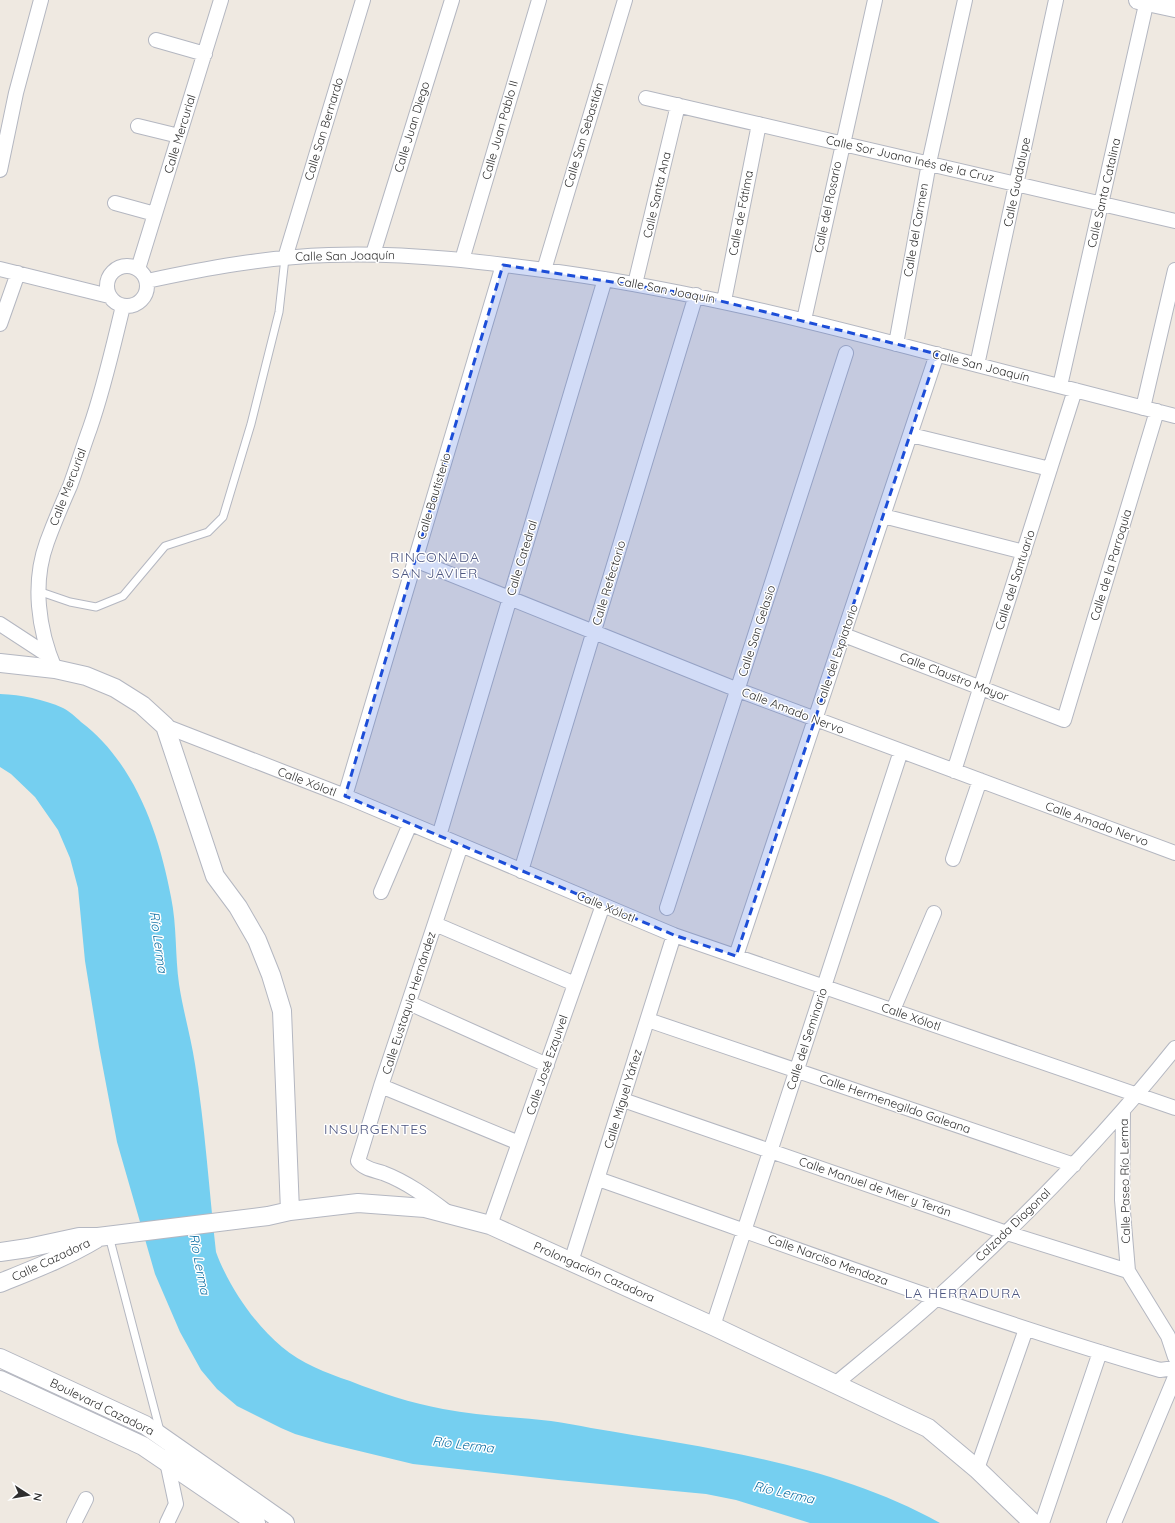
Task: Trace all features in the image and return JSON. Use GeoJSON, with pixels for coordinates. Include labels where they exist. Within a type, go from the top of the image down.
{"type":"FeatureCollection","features":[{"type":"Feature","properties":{"kind":"street"},"geometry":{"type":"LineString","coordinates":[[0,170],[16,93],[41,0]]}},
{"type":"Feature","properties":{"kind":"street","name":"Calle Mercurial"},"geometry":{"type":"LineString","coordinates":[[138,269],[221,0]]}},
{"type":"Feature","properties":{"kind":"street","name":"Calle San Bernardo"},"geometry":{"type":"LineString","coordinates":[[285,258],[363,0]]}},
{"type":"Feature","properties":{"kind":"street","name":"Calle Juan Diego"},"geometry":{"type":"LineString","coordinates":[[373,254],[452,0]]}},
{"type":"Feature","properties":{"kind":"street","name":"Calle Juan Pablo II"},"geometry":{"type":"LineString","coordinates":[[462,260],[538,0]]}},
{"type":"Feature","properties":{"kind":"street","name":"Calle San Sebastián"},"geometry":{"type":"LineString","coordinates":[[544,270],[625,0]]}},
{"type":"Feature","properties":{"kind":"street","name":"Calle del Rosario"},"geometry":{"type":"LineString","coordinates":[[804,320],[842,143],[875,0]]}},
{"type":"Feature","properties":{"kind":"street","name":"Calle del Carmen"},"geometry":{"type":"LineString","coordinates":[[896,344],[929,164],[965,0]]}},
{"type":"Feature","properties":{"kind":"street","name":"Calle Guadalupe"},"geometry":{"type":"LineString","coordinates":[[977,365],[1056,0]]}},
{"type":"Feature","properties":{"kind":"street"},"geometry":{"type":"LineString","coordinates":[[1144,1],[1175,8]]}},
{"type":"Feature","properties":{"kind":"street","name":"Calle Santa Catalina"},"geometry":{"type":"LineString","coordinates":[[1060,386],[1101,204],[1144,1]]}},
{"type":"Feature","properties":{"kind":"street"},"geometry":{"type":"LineString","coordinates":[[156,40],[205,54]]}},
{"type":"Feature","properties":{"kind":"street","name":"Calle Sor Juana Inés de la Cruz"},"geometry":{"type":"LineString","coordinates":[[646,98],[1175,221]]}},
{"type":"Feature","properties":{"kind":"street","name":"Calle Santa Ana"},"geometry":{"type":"LineString","coordinates":[[635,284],[678,105]]}},
{"type":"Feature","properties":{"kind":"street","name":"Calle de Fátima"},"geometry":{"type":"LineString","coordinates":[[724,301],[759,124]]}},
{"type":"Feature","properties":{"kind":"street"},"geometry":{"type":"LineString","coordinates":[[138,126],[179,136]]}},
{"type":"Feature","properties":{"kind":"street"},"geometry":{"type":"LineString","coordinates":[[115,203],[155,214]]}},
{"type":"Feature","properties":{"kind":"street","name":"Calle San Joaquín"},"geometry":{"type":"LineString","coordinates":[[147,280],[216,266],[285,258],[329,255],[373,254],[418,256],[544,270],[635,284],[724,301],[804,320],[1175,416]]}},
{"type":"Feature","properties":{"kind":"street"},"geometry":{"type":"LineString","coordinates":[[128,265],[138,269],[146,276],[147,280],[148,290],[145,296],[140,302],[134,305],[123,306],[114,302],[107,289],[107,282],[114,270],[121,266],[128,265]]}},
{"type":"Feature","properties":{"kind":"street","name":"Calle Bautisterio"},"geometry":{"type":"LineString","coordinates":[[344,796],[504,265]]}},
{"type":"Feature","properties":{"kind":"street"},"geometry":{"type":"LineString","coordinates":[[0,269],[110,296]]}},
{"type":"Feature","properties":{"kind":"street"},"geometry":{"type":"LineString","coordinates":[[1143,408],[1175,270]]}},
{"type":"Feature","properties":{"kind":"street"},"geometry":{"type":"LineString","coordinates":[[0,324],[18,273]]}},
{"type":"Feature","properties":{"kind":"street","name":"Calle Catedral"},"geometry":{"type":"LineString","coordinates":[[439,836],[605,279]]}},
{"type":"Feature","properties":{"kind":"street","name":"Calle Refectorio"},"geometry":{"type":"LineString","coordinates":[[521,871],[696,295]]}},
{"type":"Feature","properties":{"kind":"street","name":"Calle Mercurial"},"geometry":{"type":"LineString","coordinates":[[52,662],[43,634],[39,611],[38,591],[41,565],[46,543],[70,485],[90,426],[108,367],[123,306]]}},
{"type":"Feature","properties":{"kind":"street","name":"Calle San Gelasio"},"geometry":{"type":"LineString","coordinates":[[667,908],[846,353]]}},
{"type":"Feature","properties":{"kind":"street","name":"Calle del Expiatorio"},"geometry":{"type":"LineString","coordinates":[[736,956],[937,354]]}},
{"type":"Feature","properties":{"kind":"street","name":"Calle del Santuario"},"geometry":{"type":"LineString","coordinates":[[954,771],[1075,390]]}},
{"type":"Feature","properties":{"kind":"street","name":"Calle de la Parroquia"},"geometry":{"type":"LineString","coordinates":[[1064,720],[1157,411]]}},
{"type":"Feature","properties":{"kind":"street"},"geometry":{"type":"LineString","coordinates":[[910,435],[1050,469]]}},
{"type":"Feature","properties":{"kind":"street"},"geometry":{"type":"LineString","coordinates":[[883,516],[1024,552]]}},
{"type":"Feature","properties":{"kind":"street","name":"Calle Amado Nervo"},"geometry":{"type":"LineString","coordinates":[[415,560],[738,690],[1175,853]]}},
{"type":"Feature","properties":{"kind":"street"},"geometry":{"type":"LineString","coordinates":[[0,624],[52,662]]}},
{"type":"Feature","properties":{"kind":"street","name":"Calle Claustro Mayor"},"geometry":{"type":"LineString","coordinates":[[844,635],[1064,720]]}},
{"type":"Feature","properties":{"kind":"street","name":"Calle Xólotl"},"geometry":{"type":"LineString","coordinates":[[0,663],[52,662],[115,688],[142,705],[166,726],[344,796],[674,935],[1175,1108]]}},
{"type":"Feature","properties":{"kind":"street"},"geometry":{"type":"LineString","coordinates":[[166,726],[215,876],[238,907],[256,940],[271,974],[282,1011],[290,1211]]}},
{"type":"Feature","properties":{"kind":"street","name":"Calle del Seminario"},"geometry":{"type":"LineString","coordinates":[[713,1326],[901,751]]}},
{"type":"Feature","properties":{"kind":"street"},"geometry":{"type":"LineString","coordinates":[[952,859],[980,780]]}},
{"type":"Feature","properties":{"kind":"street"},"geometry":{"type":"LineString","coordinates":[[381,892],[410,824]]}},
{"type":"Feature","properties":{"kind":"street","name":"Calle Eustaquio Hernández"},"geometry":{"type":"LineString","coordinates":[[449,1214],[416,1189],[388,1175],[362,1166],[358,1161],[381,1086],[461,846]]}},
{"type":"Feature","properties":{"kind":"street","name":"Calle José Ezquivel"},"geometry":{"type":"LineString","coordinates":[[490,1225],[603,905]]}},
{"type":"Feature","properties":{"kind":"street"},"geometry":{"type":"LineString","coordinates":[[893,1010],[934,913]]}},
{"type":"Feature","properties":{"kind":"street"},"geometry":{"type":"LineString","coordinates":[[435,924],[575,984]]}},
{"type":"Feature","properties":{"kind":"street","name":"Calle Miguel Yáñez"},"geometry":{"type":"LineString","coordinates":[[571,1262],[674,935]]}},
{"type":"Feature","properties":{"kind":"street"},"geometry":{"type":"LineString","coordinates":[[409,1003],[547,1065]]}},
{"type":"Feature","properties":{"kind":"street","name":"Calle Hermenegildo Galeana"},"geometry":{"type":"LineString","coordinates":[[648,1020],[1074,1165]]}},
{"type":"Feature","properties":{"kind":"street","name":"Calzada Diagonal"},"geometry":{"type":"LineString","coordinates":[[835,1384],[936,1298],[1006,1233],[1074,1165],[1123,1112],[1175,1048]]}},
{"type":"Feature","properties":{"kind":"street"},"geometry":{"type":"LineString","coordinates":[[381,1086],[519,1143]]}},
{"type":"Feature","properties":{"kind":"street","name":"Calle Manuel de Mier y Terán"},"geometry":{"type":"LineString","coordinates":[[622,1100],[1006,1233],[1128,1271]]}},
{"type":"Feature","properties":{"kind":"street","name":"Calle Paseo Río Lerma"},"geometry":{"type":"LineString","coordinates":[[1123,1112],[1122,1200],[1128,1271],[1168,1336],[1175,1357]]}},
{"type":"Feature","properties":{"kind":"street","name":"Calle Narciso Mendoza"},"geometry":{"type":"LineString","coordinates":[[598,1179],[1026,1329],[1160,1370],[1175,1368]]}},
{"type":"Feature","properties":{"kind":"street","name":"Prolongación Cazadora"},"geometry":{"type":"LineString","coordinates":[[109,1236],[358,1203],[425,1208],[490,1225],[713,1326],[928,1428],[978,1469],[1033,1523]]}},
{"type":"Feature","properties":{"kind":"street","name":"Calle Cazadora"},"geometry":{"type":"LineString","coordinates":[[0,1252],[28,1248],[79,1237],[109,1236]]}},
{"type":"Feature","properties":{"kind":"street","name":"Calle Cazadora"},"geometry":{"type":"LineString","coordinates":[[0,1283],[109,1236]]}},
{"type":"Feature","properties":{"kind":"street"},"geometry":{"type":"LineString","coordinates":[[978,1469],[1026,1329]]}},
{"type":"Feature","properties":{"kind":"street"},"geometry":{"type":"LineString","coordinates":[[1042,1523],[1100,1352]]}},
{"type":"Feature","properties":{"kind":"street","name":"Boulevard Cazadora"},"geometry":{"type":"LineString","coordinates":[[0,1358],[145,1425],[282,1521]]}},
{"type":"Feature","properties":{"kind":"street"},"geometry":{"type":"LineString","coordinates":[[1114,1523],[1175,1377]]}},
{"type":"Feature","properties":{"kind":"street","name":"Boulevard Cazadora"},"geometry":{"type":"LineString","coordinates":[[0,1380],[143,1446],[256,1523]]}},
{"type":"Feature","properties":{"kind":"street"},"geometry":{"type":"LineString","coordinates":[[162,1437],[176,1504],[167,1523]]}},
{"type":"Feature","properties":{"kind":"street"},"geometry":{"type":"LineString","coordinates":[[74,1523],[86,1499]]}},
{"type":"Feature","properties":{"kind":"lane"},"geometry":{"type":"LineString","coordinates":[[38,591],[70,602],[96,607],[123,596],[165,546],[208,532],[223,517],[251,424],[277,320],[285,258]]}},
{"type":"Feature","properties":{"kind":"lane"},"geometry":{"type":"LineString","coordinates":[[109,1236],[162,1437]]}},
{"type":"Feature","properties":{"kind":"highlighted area"},"geometry":{"type":"Polygon","coordinates":[[[503,265],[696,295],[937,354],[736,956],[674,935],[345,796],[503,265]]]}},
{"type":"Feature","properties":{"kind":"water","name":"Río Lerma"},"geometry":{"type":"Polygon","coordinates":[[[0,694],[24,696],[40,700],[70,712],[100,739],[116,758],[142,801],[159,848],[173,908],[179,984],[198,1087],[216,1252],[227,1278],[252,1316],[282,1347],[297,1358],[323,1371],[407,1401],[431,1407],[483,1415],[571,1424],[725,1451],[770,1461],[814,1472],[857,1486],[899,1503],[940,1523],[810,1523],[736,1500],[706,1494],[413,1464],[295,1434],[237,1406],[217,1389],[201,1370],[180,1332],[155,1274],[117,1142],[85,961],[78,888],[70,858],[58,830],[35,797],[11,774],[0,767],[0,694]]]}},
{"type":"Feature","properties":{"kind":"district","name":"RINCONADA SAN JAVIER"},"geometry":{"type":"Point","coordinates":[435,566]}},
{"type":"Feature","properties":{"kind":"district","name":"INSURGENTES"},"geometry":{"type":"Point","coordinates":[376,1129]}},
{"type":"Feature","properties":{"kind":"district","name":"LA HERRADURA"},"geometry":{"type":"Point","coordinates":[963,1293]}}]}
